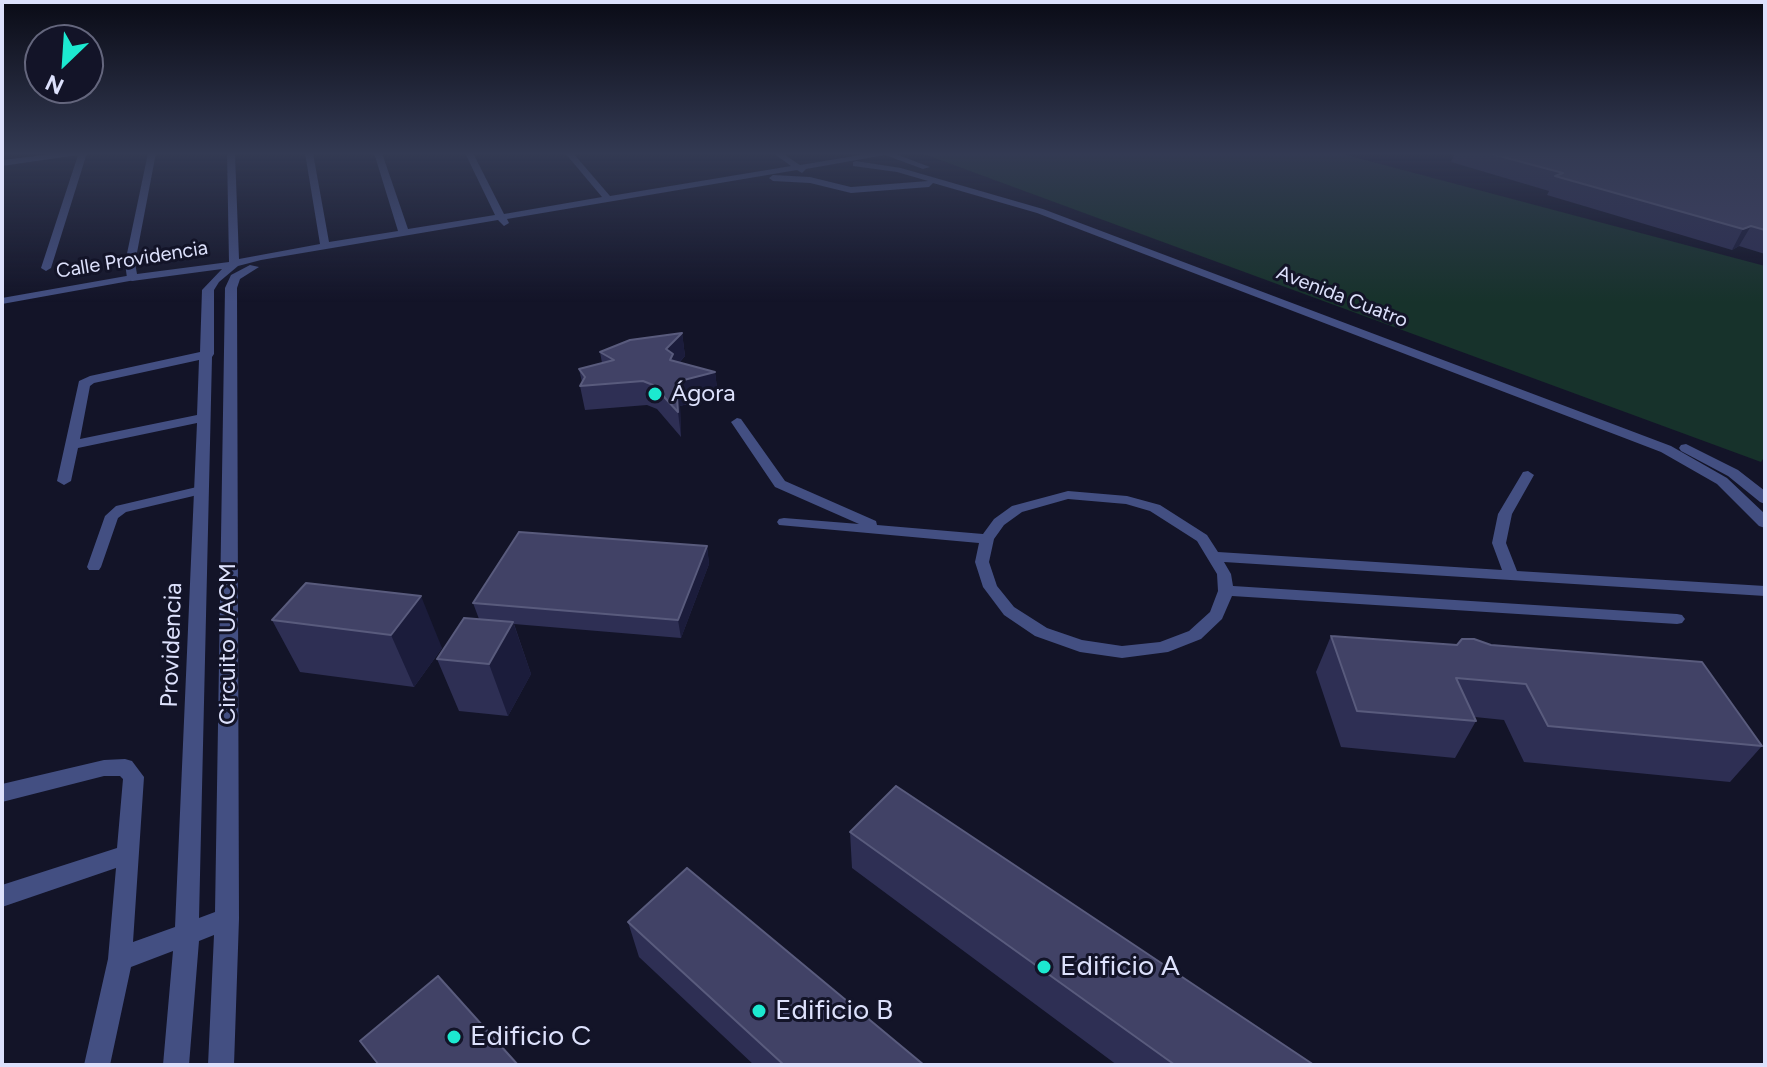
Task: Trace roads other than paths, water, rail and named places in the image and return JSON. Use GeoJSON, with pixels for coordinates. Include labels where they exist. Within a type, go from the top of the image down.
{"type":"FeatureCollection","features":[{"type":"Feature","properties":{"kind":"street"},"geometry":{"type":"LineString","coordinates":[[46,268],[67,203]]}},
{"type":"Feature","properties":{"kind":"street"},"geometry":{"type":"LineString","coordinates":[[132,278],[130,263],[142,203]]}},
{"type":"Feature","properties":{"kind":"street"},"geometry":{"type":"LineString","coordinates":[[232,203],[234,264],[404,233],[609,203]]}},
{"type":"Feature","properties":{"kind":"street"},"geometry":{"type":"LineString","coordinates":[[318,203],[325,246]]}},
{"type":"Feature","properties":{"kind":"street"},"geometry":{"type":"LineString","coordinates":[[394,203],[404,233]]}},
{"type":"Feature","properties":{"kind":"street"},"geometry":{"type":"LineString","coordinates":[[494,203],[502,220]]}},
{"type":"Feature","properties":{"kind":"street"},"geometry":{"type":"LineString","coordinates":[[502,220],[584,203]]}},
{"type":"Feature","properties":{"kind":"street","name":"Avenida Cuatro"},"geometry":{"type":"LineString","coordinates":[[1011,203],[1673,442],[1733,473],[1765,499]]}},
{"type":"Feature","properties":{"kind":"street","name":"Avenida Cuatro"},"geometry":{"type":"LineString","coordinates":[[1038,203],[1666,449],[1722,481],[1765,523]]}},
{"type":"Feature","properties":{"kind":"street","name":"Circuito UACM"},"geometry":{"type":"LineString","coordinates":[[221,1065],[227,919],[231,288],[235,277],[245,270],[285,258],[502,220]]}},
{"type":"Feature","properties":{"kind":"street","name":"Calle Providencia"},"geometry":{"type":"LineString","coordinates":[[132,278],[234,264]]}},
{"type":"Feature","properties":{"kind":"street","name":"Providencia"},"geometry":{"type":"LineString","coordinates":[[176,1065],[187,934],[208,290],[222,272],[234,264]]}},
{"type":"Feature","properties":{"kind":"street"},"geometry":{"type":"LineString","coordinates":[[64,481],[84,384],[90,380],[208,354]]}},
{"type":"Feature","properties":{"kind":"street"},"geometry":{"type":"LineString","coordinates":[[72,445],[203,418]]}},
{"type":"Feature","properties":{"kind":"street"},"geometry":{"type":"LineString","coordinates":[[2,793],[104,768],[125,767],[134,777],[120,959],[97,1065]]}},
{"type":"Feature","properties":{"kind":"street"},"geometry":{"type":"LineString","coordinates":[[2,896],[128,854]]}},
{"type":"Feature","properties":{"kind":"street"},"geometry":{"type":"LineString","coordinates":[[120,959],[227,919]]}},
{"type":"Feature","properties":{"kind":"lane","name":"Calle Providencia"},"geometry":{"type":"LineString","coordinates":[[2,301],[132,278]]}},
{"type":"Feature","properties":{"kind":"lane"},"geometry":{"type":"LineString","coordinates":[[737,422],[780,484],[887,530]]}},
{"type":"Feature","properties":{"kind":"lane"},"geometry":{"type":"LineString","coordinates":[[1511,575],[1499,543],[1505,514],[1528,475]]}},
{"type":"Feature","properties":{"kind":"lane"},"geometry":{"type":"LineString","coordinates":[[94,567],[112,516],[121,509],[201,490]]}},
{"type":"Feature","properties":{"kind":"lane"},"geometry":{"type":"LineString","coordinates":[[1068,495],[1097,495],[1155,508],[1202,538],[1217,557],[1224,574],[1226,591],[1217,615],[1195,635],[1162,648],[1122,652],[1080,646],[1041,632],[1009,611],[990,587],[982,562],[987,539],[999,522],[1017,509],[1068,495]]}},
{"type":"Feature","properties":{"kind":"lane"},"geometry":{"type":"LineString","coordinates":[[784,522],[987,539]]}},
{"type":"Feature","properties":{"kind":"lane"},"geometry":{"type":"LineString","coordinates":[[1217,557],[1765,591]]}},
{"type":"Feature","properties":{"kind":"lane"},"geometry":{"type":"LineString","coordinates":[[1226,591],[1677,619]]}},
{"type":"Feature","properties":{"kind":"place","name":"Ágora"},"geometry":{"type":"Point","coordinates":[655,394]}},
{"type":"Feature","properties":{"kind":"place","name":"Edificio A"},"geometry":{"type":"Point","coordinates":[1044,967]}},
{"type":"Feature","properties":{"kind":"place","name":"Edificio B"},"geometry":{"type":"Point","coordinates":[759,1011]}},
{"type":"Feature","properties":{"kind":"place","name":"Edificio C"},"geometry":{"type":"Point","coordinates":[454,1037]}}]}
